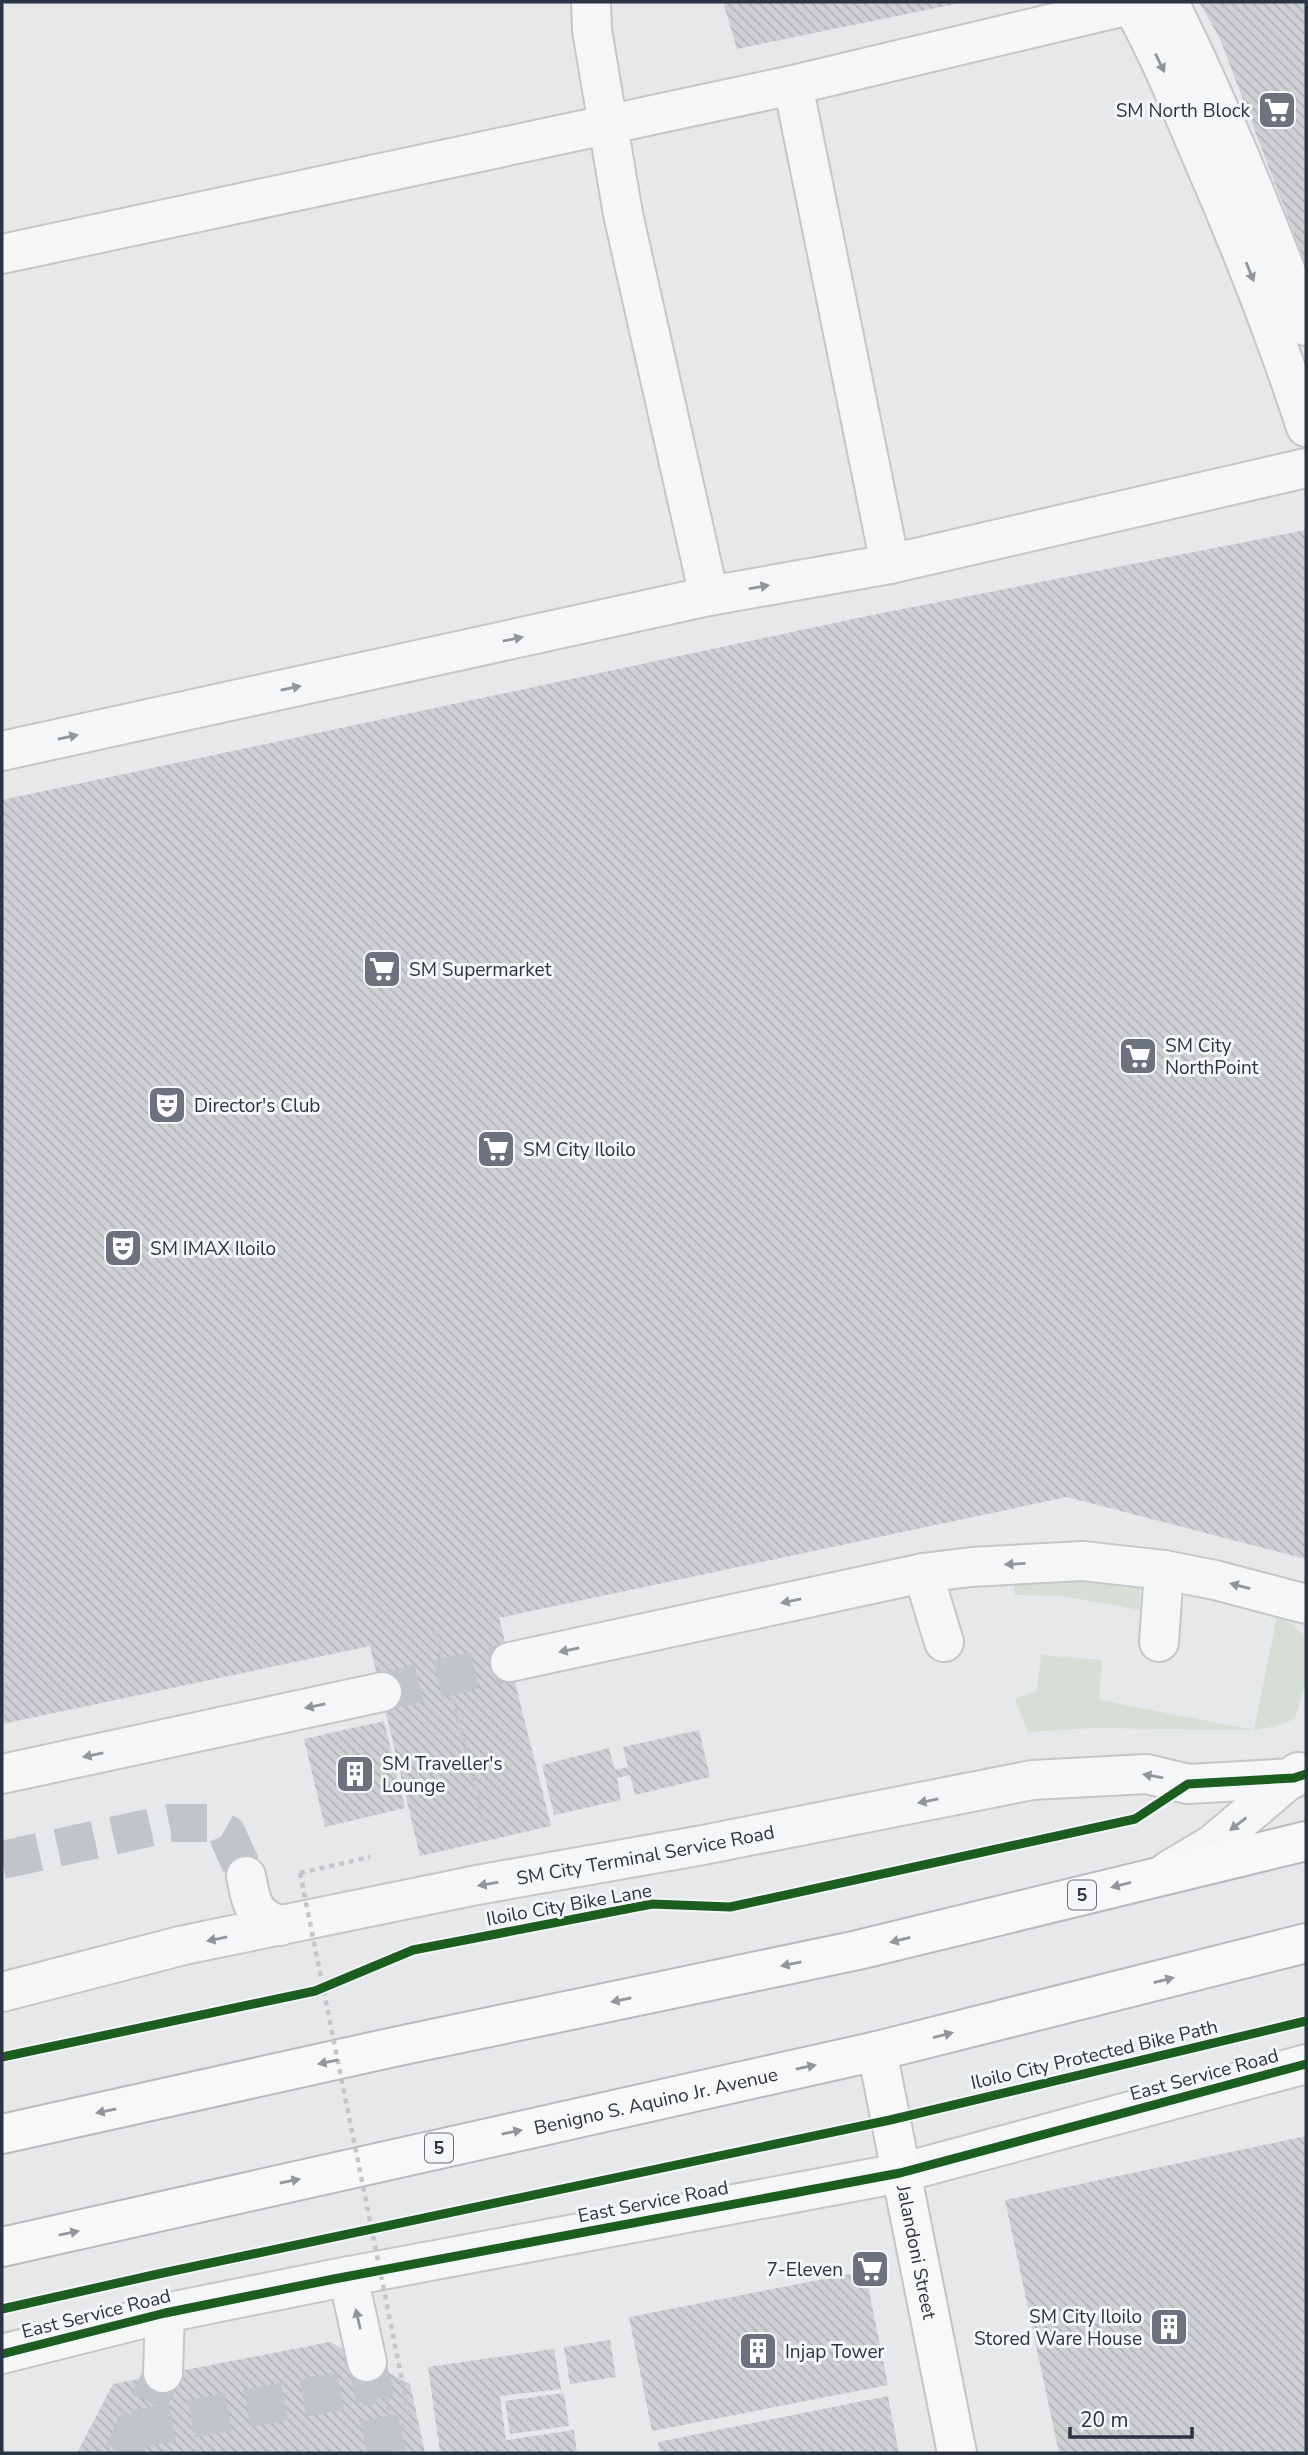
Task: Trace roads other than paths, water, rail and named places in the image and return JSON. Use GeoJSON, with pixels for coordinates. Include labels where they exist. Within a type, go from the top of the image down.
{"type":"FeatureCollection","features":[{"type":"Feature","properties":{"kind":"main road","name":"5"},"geometry":{"type":"LineString","coordinates":[[2,2134],[858,1950],[1306,1841]]}},
{"type":"Feature","properties":{"kind":"main road","name":"Benigno S. Aquino Jr. Avenue"},"geometry":{"type":"LineString","coordinates":[[2,2247],[877,2051],[1306,1943]]}},
{"type":"Feature","properties":{"kind":"main road","name":"Jalandoni Street"},"geometry":{"type":"LineString","coordinates":[[877,2051],[957,2453]]}},
{"type":"Feature","properties":{"kind":"street"},"geometry":{"type":"LineString","coordinates":[[591,2],[592,30],[623,214],[709,596]]}},
{"type":"Feature","properties":{"kind":"street"},"geometry":{"type":"LineString","coordinates":[[1169,2],[1209,83],[1252,184],[1306,326]]}},
{"type":"Feature","properties":{"kind":"street"},"geometry":{"type":"LineString","coordinates":[[2,254],[793,85],[1135,3],[1217,190],[1279,348],[1306,428]]}},
{"type":"Feature","properties":{"kind":"street"},"geometry":{"type":"LineString","coordinates":[[793,85],[890,564]]}},
{"type":"Feature","properties":{"kind":"street"},"geometry":{"type":"LineString","coordinates":[[2,751],[709,596],[890,564],[1306,468]]}},
{"type":"Feature","properties":{"kind":"street"},"geometry":{"type":"LineString","coordinates":[[510,1662],[923,1573],[971,1567],[1083,1561],[1164,1570],[1215,1580],[1306,1604]]}},
{"type":"Feature","properties":{"kind":"street"},"geometry":{"type":"LineString","coordinates":[[1159,1642],[1164,1570]]}},
{"type":"Feature","properties":{"kind":"street"},"geometry":{"type":"LineString","coordinates":[[923,1573],[944,1642]]}},
{"type":"Feature","properties":{"kind":"street"},"geometry":{"type":"LineString","coordinates":[[2,1774],[382,1692]]}},
{"type":"Feature","properties":{"kind":"street"},"geometry":{"type":"LineString","coordinates":[[1161,1875],[1213,1844],[1300,1770]]}},
{"type":"Feature","properties":{"kind":"street","name":"SM City Terminal Service Road"},"geometry":{"type":"LineString","coordinates":[[2,1992],[184,1945],[477,1885],[703,1845],[1032,1780],[1147,1774],[1188,1784],[1300,1770]]}},
{"type":"Feature","properties":{"kind":"street"},"geometry":{"type":"LineString","coordinates":[[246,1876],[251,1901],[262,1919],[281,1926]]}},
{"type":"Feature","properties":{"kind":"street","name":"East Service Road"},"geometry":{"type":"LineString","coordinates":[[2,2354],[165,2313],[348,2276],[900,2173],[1306,2064]]}},
{"type":"Feature","properties":{"kind":"street"},"geometry":{"type":"LineString","coordinates":[[348,2276],[376,2378]]}},
{"type":"Feature","properties":{"kind":"street"},"geometry":{"type":"LineString","coordinates":[[163,2373],[165,2313]]}},
{"type":"Feature","properties":{"kind":"tunnel"},"geometry":{"type":"LineString","coordinates":[[382,1692],[510,1662]]}},
{"type":"Feature","properties":{"kind":"tunnel"},"geometry":{"type":"LineString","coordinates":[[2,1860],[171,1823],[207,1823],[227,1834],[246,1876]]}},
{"type":"Feature","properties":{"kind":"tunnel"},"geometry":{"type":"LineString","coordinates":[[367,2362],[387,2453]]}},
{"type":"Feature","properties":{"kind":"tunnel"},"geometry":{"type":"LineString","coordinates":[[123,2453],[163,2373]]}},
{"type":"Feature","properties":{"kind":"tunnel"},"geometry":{"type":"LineString","coordinates":[[135,2429],[373,2385]]}},
{"type":"Feature","properties":{"kind":"place","name":"SM North Block"},"geometry":{"type":"Point","coordinates":[1277,110]}},
{"type":"Feature","properties":{"kind":"place","name":"SM Supermarket"},"geometry":{"type":"Point","coordinates":[382,969]}},
{"type":"Feature","properties":{"kind":"place","name":"SM City NorthPoint"},"geometry":{"type":"Point","coordinates":[1138,1056]}},
{"type":"Feature","properties":{"kind":"place","name":"Director's Club"},"geometry":{"type":"Point","coordinates":[167,1105]}},
{"type":"Feature","properties":{"kind":"place","name":"SM City Iloilo"},"geometry":{"type":"Point","coordinates":[496,1149]}},
{"type":"Feature","properties":{"kind":"place","name":"SM IMAX Iloilo"},"geometry":{"type":"Point","coordinates":[123,1248]}},
{"type":"Feature","properties":{"kind":"place","name":"SM Traveller's Lounge"},"geometry":{"type":"Point","coordinates":[355,1774]}},
{"type":"Feature","properties":{"kind":"place","name":"7-Eleven"},"geometry":{"type":"Point","coordinates":[870,2269]}},
{"type":"Feature","properties":{"kind":"place","name":"SM City Iloilo Stored Ware House"},"geometry":{"type":"Point","coordinates":[1169,2327]}},
{"type":"Feature","properties":{"kind":"place","name":"Injap Tower"},"geometry":{"type":"Point","coordinates":[758,2351]}}]}
